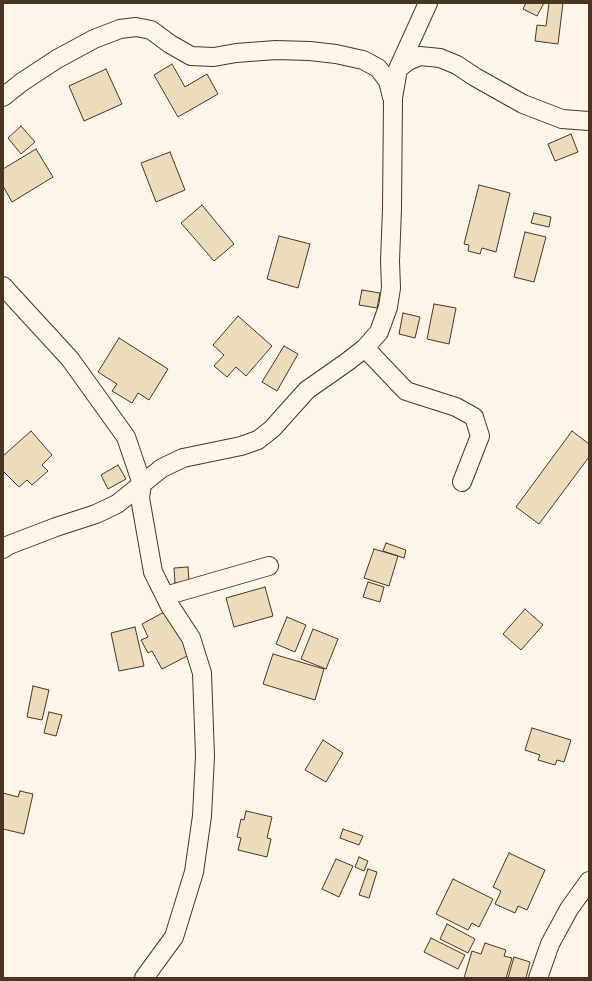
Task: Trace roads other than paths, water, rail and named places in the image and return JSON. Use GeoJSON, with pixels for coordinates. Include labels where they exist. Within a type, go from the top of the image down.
{"type":"FeatureCollection","features":[{"type":"Feature","properties":{"kind":"street"},"geometry":{"type":"LineString","coordinates":[[3,549],[56,527],[96,514],[117,504],[162,468],[183,458],[242,446],[258,440],[272,429],[307,390],[365,348],[379,332],[388,307],[391,288],[392,98],[398,69],[428,3]]}},
{"type":"Feature","properties":{"kind":"street"},"geometry":{"type":"LineString","coordinates":[[3,97],[56,59],[94,39],[120,29],[136,27],[151,30],[170,44],[191,56],[214,57],[236,53],[276,50],[336,54],[363,60],[378,68],[388,80],[392,98]]}},
{"type":"Feature","properties":{"kind":"street"},"geometry":{"type":"LineString","coordinates":[[398,69],[408,61],[420,56],[440,58],[457,65],[523,104],[562,119],[589,121]]}},
{"type":"Feature","properties":{"kind":"street"},"geometry":{"type":"LineString","coordinates":[[3,286],[70,359],[126,437],[142,484],[140,498],[152,572],[170,606],[191,638],[202,673],[205,756],[202,816],[194,872],[174,937],[144,978]]}},
{"type":"Feature","properties":{"kind":"street"},"geometry":{"type":"LineString","coordinates":[[365,348],[406,391],[456,407],[474,417],[480,436],[462,482]]}},
{"type":"Feature","properties":{"kind":"street"},"geometry":{"type":"LineString","coordinates":[[165,596],[269,566]]}},
{"type":"Feature","properties":{"kind":"street"},"geometry":{"type":"LineString","coordinates":[[538,978],[550,944],[569,909],[589,881]]}}]}
